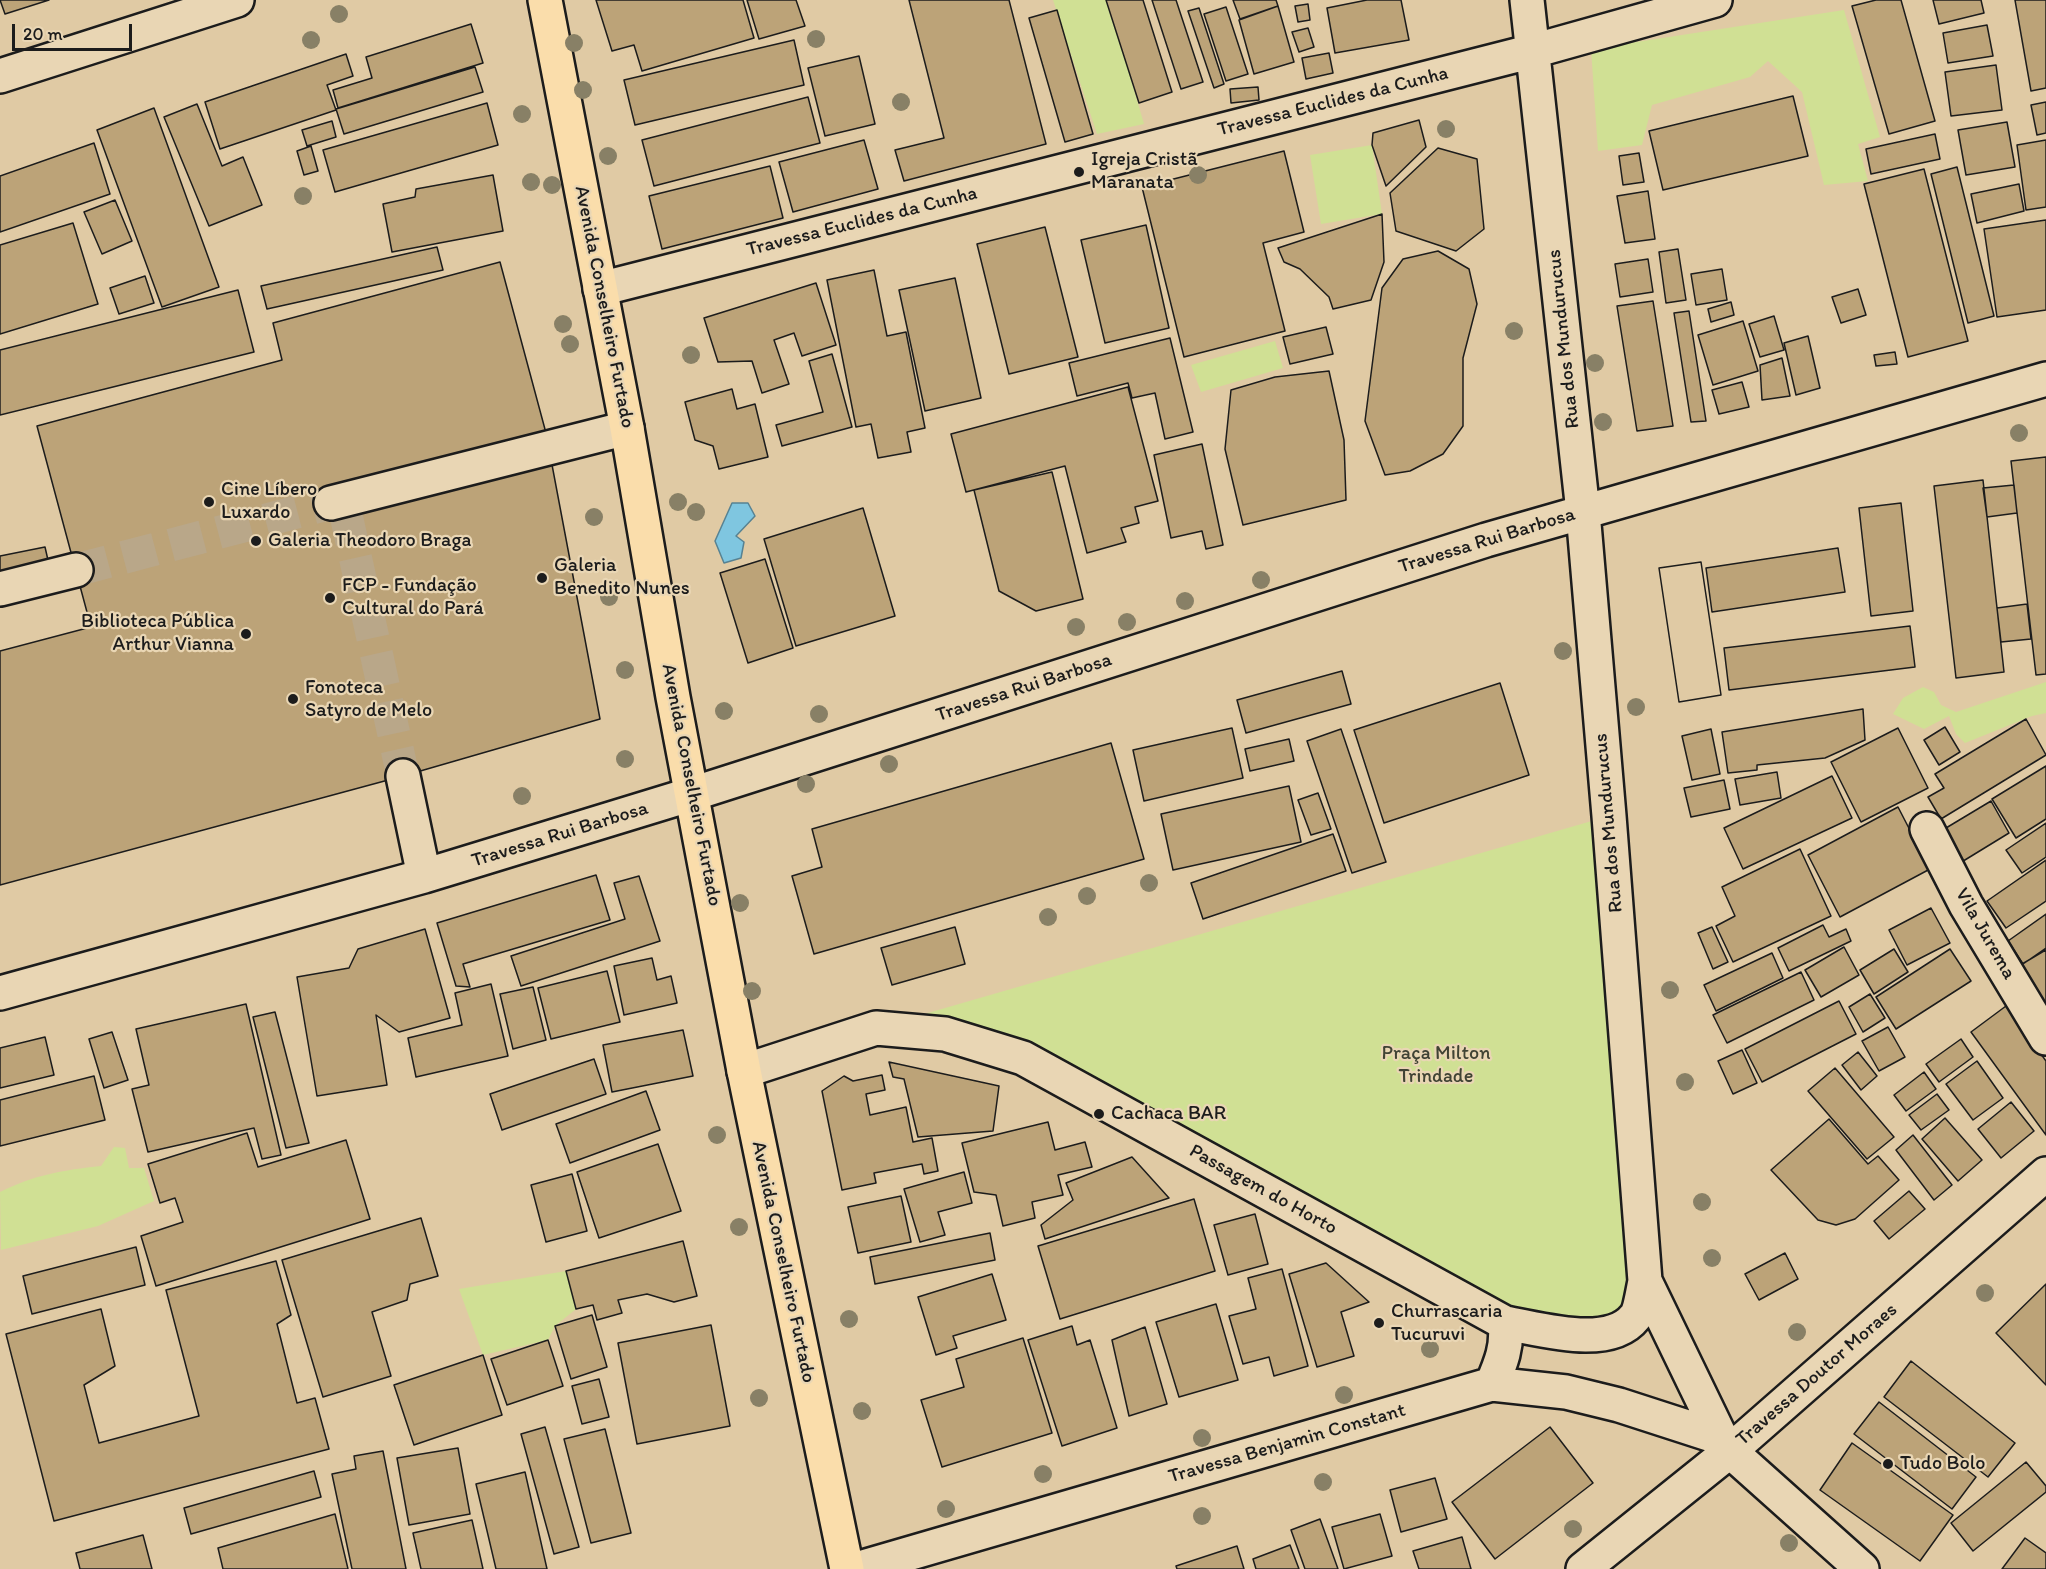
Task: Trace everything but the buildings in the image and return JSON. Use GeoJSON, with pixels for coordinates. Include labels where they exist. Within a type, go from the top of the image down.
{"type":"FeatureCollection","features":[{"type":"Feature","properties":{"kind":"main road","name":"Avenida Conselheiro Furtado"},"geometry":{"type":"LineString","coordinates":[[545,0],[627,428],[671,685],[744,1071],[846,1569]]}},
{"type":"Feature","properties":{"kind":"street"},"geometry":{"type":"LineString","coordinates":[[0,75],[237,0]]}},
{"type":"Feature","properties":{"kind":"street","name":"Rua dos Mundurucus"},"geometry":{"type":"LineString","coordinates":[[1527,0],[1583,512],[1645,1281],[1725,1444],[1862,1569]]}},
{"type":"Feature","properties":{"kind":"street","name":"Travessa Euclides da Cunha"},"geometry":{"type":"LineString","coordinates":[[600,289],[1533,51],[1715,0]]}},
{"type":"Feature","properties":{"kind":"street","name":"Travessa Rui Barbosa"},"geometry":{"type":"LineString","coordinates":[[0,993],[424,876],[692,794],[1486,540],[2046,379]]}},
{"type":"Feature","properties":{"kind":"street"},"geometry":{"type":"LineString","coordinates":[[340,504],[627,428]]}},
{"type":"Feature","properties":{"kind":"street"},"geometry":{"type":"LineString","coordinates":[[0,589],[76,570]]}},
{"type":"Feature","properties":{"kind":"street"},"geometry":{"type":"LineString","coordinates":[[404,776],[424,876]]}},
{"type":"Feature","properties":{"kind":"street","name":"Vila Jurema"},"geometry":{"type":"LineString","coordinates":[[1927,829],[1966,905],[2046,1038]]}},
{"type":"Feature","properties":{"kind":"street","name":"Passagem do Horto"},"geometry":{"type":"LineString","coordinates":[[744,1071],[876,1028],[945,1034],[1023,1058],[1505,1323],[1591,1337],[1618,1332],[1636,1316],[1645,1281]]}},
{"type":"Feature","properties":{"kind":"street","name":"Travessa Doutor Moraes"},"geometry":{"type":"LineString","coordinates":[[1583,1569],[1725,1444],[2040,1188]]}},
{"type":"Feature","properties":{"kind":"street"},"geometry":{"type":"LineString","coordinates":[[1492,1384],[1505,1352],[1507,1338],[1505,1323]]}},
{"type":"Feature","properties":{"kind":"street","name":"Travessa Benjamin Constant"},"geometry":{"type":"LineString","coordinates":[[856,1569],[1492,1384],[1566,1392],[1619,1405],[1725,1444]]}},
{"type":"Feature","properties":{"kind":"green space"},"geometry":{"type":"Polygon","coordinates":[[[1053,0],[1108,0],[1144,124],[1097,134],[1053,0]]]}},
{"type":"Feature","properties":{"kind":"green space"},"geometry":{"type":"Polygon","coordinates":[[[1844,10],[1880,137],[1858,144],[1868,181],[1824,185],[1802,92],[1768,61],[1750,77],[1652,105],[1642,145],[1598,151],[1591,49],[1844,10]]]}},
{"type":"Feature","properties":{"kind":"green space"},"geometry":{"type":"Polygon","coordinates":[[[1372,145],[1382,214],[1321,224],[1310,155],[1372,145]]]}},
{"type":"Feature","properties":{"kind":"green space"},"geometry":{"type":"Polygon","coordinates":[[[1275,341],[1283,368],[1201,392],[1191,365],[1275,341]]]}},
{"type":"Feature","properties":{"kind":"green space"},"geometry":{"type":"Polygon","coordinates":[[[2046,682],[2046,713],[2032,716],[1965,743],[1956,734],[1949,716],[1924,729],[1893,714],[1903,698],[1923,687],[1934,692],[1941,705],[1956,712],[2046,682]]]}},
{"type":"Feature","properties":{"kind":"green space","name":"Praça Milton Trindade"},"geometry":{"type":"Polygon","coordinates":[[[1609,816],[1637,1316],[1505,1323],[1023,1058],[876,1028],[1609,816]]]}},
{"type":"Feature","properties":{"kind":"green space"},"geometry":{"type":"Polygon","coordinates":[[[114,1147],[125,1148],[129,1168],[144,1168],[154,1201],[98,1226],[1,1250],[0,1192],[49,1174],[101,1166],[114,1147]]]}},
{"type":"Feature","properties":{"kind":"green space"},"geometry":{"type":"Polygon","coordinates":[[[566,1271],[576,1309],[555,1326],[548,1340],[483,1355],[459,1289],[566,1271]]]}},
{"type":"Feature","properties":{"kind":"water"},"geometry":{"type":"Polygon","coordinates":[[[732,503],[748,503],[755,516],[736,536],[744,542],[741,558],[724,563],[715,541],[732,503]]]}},
{"type":"Feature","properties":{"kind":"tunnel"},"geometry":{"type":"LineString","coordinates":[[76,570],[331,503]]}},
{"type":"Feature","properties":{"kind":"tunnel"},"geometry":{"type":"LineString","coordinates":[[345,510],[403,776]]}},
{"type":"Feature","properties":{"kind":"place","name":"Igreja Cristã Maranata"},"geometry":{"type":"Point","coordinates":[1079,172]}},
{"type":"Feature","properties":{"kind":"place","name":"Cine Líbero Luxardo"},"geometry":{"type":"Point","coordinates":[209,502]}},
{"type":"Feature","properties":{"kind":"place","name":"Galeria Theodoro Braga"},"geometry":{"type":"Point","coordinates":[256,541]}},
{"type":"Feature","properties":{"kind":"place","name":"Galeria Benedito Nunes"},"geometry":{"type":"Point","coordinates":[542,578]}},
{"type":"Feature","properties":{"kind":"place","name":"FCP - Fundação Cultural do Pará"},"geometry":{"type":"Point","coordinates":[330,598]}},
{"type":"Feature","properties":{"kind":"place","name":"Biblioteca Pública Arthur Vianna"},"geometry":{"type":"Point","coordinates":[246,634]}},
{"type":"Feature","properties":{"kind":"place","name":"Fonoteca Satyro de Melo"},"geometry":{"type":"Point","coordinates":[293,699]}},
{"type":"Feature","properties":{"kind":"place","name":"Cachaca BAR"},"geometry":{"type":"Point","coordinates":[1099,1114]}},
{"type":"Feature","properties":{"kind":"place","name":"Churrascaria Tucuruvi"},"geometry":{"type":"Point","coordinates":[1379,1323]}},
{"type":"Feature","properties":{"kind":"place","name":"Tudo Bolo"},"geometry":{"type":"Point","coordinates":[1888,1464]}}]}
